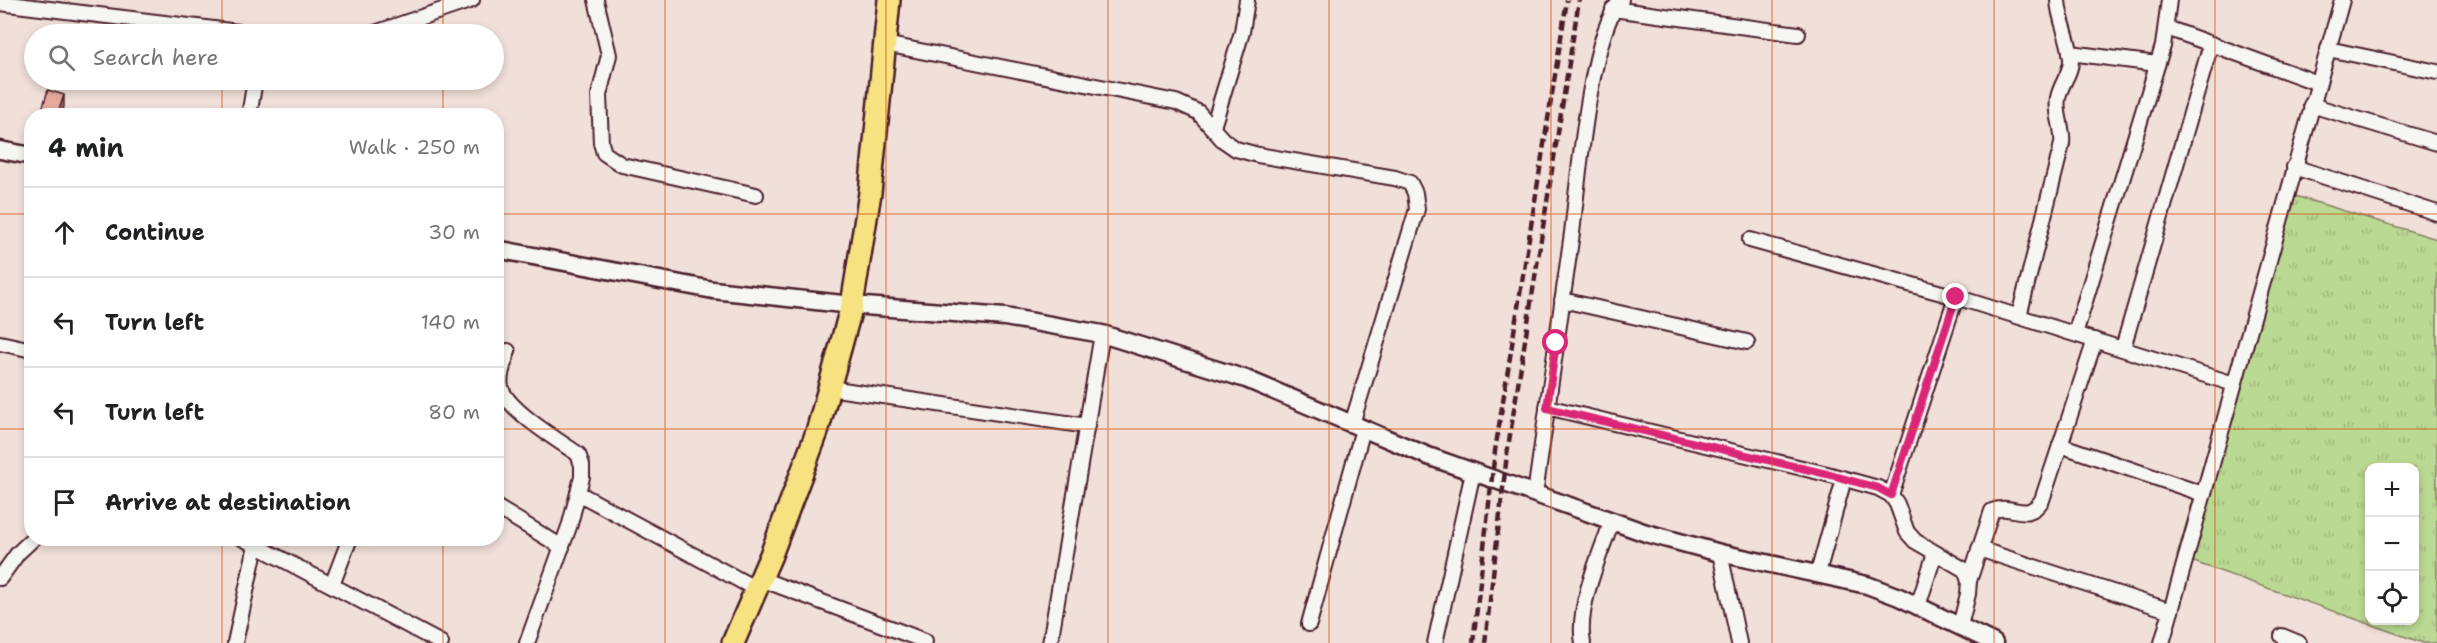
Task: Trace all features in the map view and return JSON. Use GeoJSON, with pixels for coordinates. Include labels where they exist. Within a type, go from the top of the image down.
{"type":"FeatureCollection","features":[{"type":"Feature","properties":{"kind":"main road"},"geometry":{"type":"LineString","coordinates":[[736,642],[817,432],[852,305],[870,193],[889,0]]}},
{"type":"Feature","properties":{"kind":"street"},"geometry":{"type":"LineString","coordinates":[[401,24],[472,0]]}},
{"type":"Feature","properties":{"kind":"street"},"geometry":{"type":"LineString","coordinates":[[596,0],[609,55],[598,105],[604,153],[611,160],[622,165],[756,195]]}},
{"type":"Feature","properties":{"kind":"street"},"geometry":{"type":"LineString","coordinates":[[1213,127],[1242,32],[1247,0]]}},
{"type":"Feature","properties":{"kind":"street"},"geometry":{"type":"LineString","coordinates":[[2019,316],[2063,136],[2058,117],[2058,96],[2071,62],[2058,13],[2058,0]]}},
{"type":"Feature","properties":{"kind":"street"},"geometry":{"type":"LineString","coordinates":[[2075,334],[2157,64],[2167,28],[2169,0]]}},
{"type":"Feature","properties":{"kind":"street"},"geometry":{"type":"LineString","coordinates":[[2162,643],[2342,0]]}},
{"type":"Feature","properties":{"kind":"street"},"geometry":{"type":"LineString","coordinates":[[0,3],[173,24]]}},
{"type":"Feature","properties":{"kind":"street"},"geometry":{"type":"LineString","coordinates":[[1535,494],[1590,100],[1600,48],[1617,4],[1798,34]]}},
{"type":"Feature","properties":{"kind":"street"},"geometry":{"type":"LineString","coordinates":[[2167,28],[2318,83]]}},
{"type":"Feature","properties":{"kind":"street"},"geometry":{"type":"LineString","coordinates":[[885,44],[1176,102],[1198,112],[1223,140],[1236,149],[1258,155],[1395,178],[1410,183],[1415,193],[1417,209],[1357,426],[1309,624]]}},
{"type":"Feature","properties":{"kind":"street"},"geometry":{"type":"LineString","coordinates":[[2123,348],[2211,44]]}},
{"type":"Feature","properties":{"kind":"street"},"geometry":{"type":"LineString","coordinates":[[2328,49],[2437,72]]}},
{"type":"Feature","properties":{"kind":"street"},"geometry":{"type":"LineString","coordinates":[[2070,53],[2157,64]]}},
{"type":"Feature","properties":{"kind":"street"},"geometry":{"type":"LineString","coordinates":[[250,108],[253,90]]}},
{"type":"Feature","properties":{"kind":"street"},"geometry":{"type":"LineString","coordinates":[[2312,105],[2437,143]]}},
{"type":"Feature","properties":{"kind":"street"},"geometry":{"type":"LineString","coordinates":[[0,150],[24,154]]}},
{"type":"Feature","properties":{"kind":"street"},"geometry":{"type":"LineString","coordinates":[[2294,167],[2437,213]]}},
{"type":"Feature","properties":{"kind":"street"},"geometry":{"type":"LineString","coordinates":[[1750,240],[1956,297],[2234,384]]}},
{"type":"Feature","properties":{"kind":"street"},"geometry":{"type":"LineString","coordinates":[[504,251],[713,290],[852,305],[1005,317],[1102,334],[1246,379],[1473,472],[1612,521],[1720,553],[1867,585],[1918,606],[1994,643]]}},
{"type":"Feature","properties":{"kind":"street"},"geometry":{"type":"LineString","coordinates":[[1891,495],[1956,297]]}},
{"type":"Feature","properties":{"kind":"street"},"geometry":{"type":"LineString","coordinates":[[1562,300],[1747,342]]}},
{"type":"Feature","properties":{"kind":"street"},"geometry":{"type":"LineString","coordinates":[[1050,643],[1102,334]]}},
{"type":"Feature","properties":{"kind":"street"},"geometry":{"type":"LineString","coordinates":[[1960,626],[1969,581],[1992,511],[2001,507],[2025,513],[2036,509],[2042,500],[2095,340]]}},
{"type":"Feature","properties":{"kind":"street"},"geometry":{"type":"LineString","coordinates":[[0,344],[24,348]]}},
{"type":"Feature","properties":{"kind":"street"},"geometry":{"type":"LineString","coordinates":[[504,364],[508,351]]}},
{"type":"Feature","properties":{"kind":"street"},"geometry":{"type":"LineString","coordinates":[[829,388],[1087,426]]}},
{"type":"Feature","properties":{"kind":"street"},"geometry":{"type":"LineString","coordinates":[[504,393],[518,410],[578,454],[582,465],[582,477],[562,547],[527,643]]}},
{"type":"Feature","properties":{"kind":"street"},"geometry":{"type":"LineString","coordinates":[[1547,408],[1878,488],[1891,495],[1897,504],[1907,532],[1915,541],[1965,570],[1969,581]]}},
{"type":"Feature","properties":{"kind":"street"},"geometry":{"type":"LineString","coordinates":[[2060,445],[2203,494]]}},
{"type":"Feature","properties":{"kind":"street"},"geometry":{"type":"LineString","coordinates":[[1435,643],[1473,472]]}},
{"type":"Feature","properties":{"kind":"street"},"geometry":{"type":"LineString","coordinates":[[1818,573],[1844,479]]}},
{"type":"Feature","properties":{"kind":"street"},"geometry":{"type":"LineString","coordinates":[[578,493],[758,584],[925,641]]}},
{"type":"Feature","properties":{"kind":"street"},"geometry":{"type":"LineString","coordinates":[[504,512],[562,547]]}},
{"type":"Feature","properties":{"kind":"street"},"geometry":{"type":"LineString","coordinates":[[1584,643],[1581,634],[1589,591],[1612,521]]}},
{"type":"Feature","properties":{"kind":"street"},"geometry":{"type":"LineString","coordinates":[[0,578],[25,546]]}},
{"type":"Feature","properties":{"kind":"street"},"geometry":{"type":"LineString","coordinates":[[235,643],[256,546],[441,643]]}},
{"type":"Feature","properties":{"kind":"street"},"geometry":{"type":"LineString","coordinates":[[332,585],[347,546]]}},
{"type":"Feature","properties":{"kind":"street"},"geometry":{"type":"LineString","coordinates":[[1980,549],[2171,610]]}},
{"type":"Feature","properties":{"kind":"street"},"geometry":{"type":"LineString","coordinates":[[1918,606],[1935,552]]}},
{"type":"Feature","properties":{"kind":"street"},"geometry":{"type":"LineString","coordinates":[[1720,553],[1739,643]]}},
{"type":"Feature","properties":{"kind":"street"},"geometry":{"type":"LineString","coordinates":[[2282,636],[2299,643]]}},
{"type":"Feature","properties":{"kind":"green space"},"geometry":{"type":"Polygon","coordinates":[[[2282,192],[2437,239],[2437,643],[2423,643],[2372,625],[2419,625],[2419,463],[2365,463],[2365,622],[2177,556],[2282,192]]]}},
{"type":"Feature","properties":{"kind":"building"},"geometry":{"type":"Polygon","coordinates":[[[48,90],[64,95],[60,108],[42,108],[48,90]]]}},
{"type":"Feature","properties":{"kind":"railway"},"geometry":{"type":"LineString","coordinates":[[1473,643],[1495,451],[1567,0]]}},
{"type":"Feature","properties":{"kind":"railway"},"geometry":{"type":"LineString","coordinates":[[1485,643],[1507,454],[1579,0]]}},
{"type":"Feature","properties":{"kind":"route"},"geometry":{"type":"LineString","coordinates":[[1556,343],[1547,408],[1827,474],[1878,488],[1891,495],[1956,297]]}}]}
